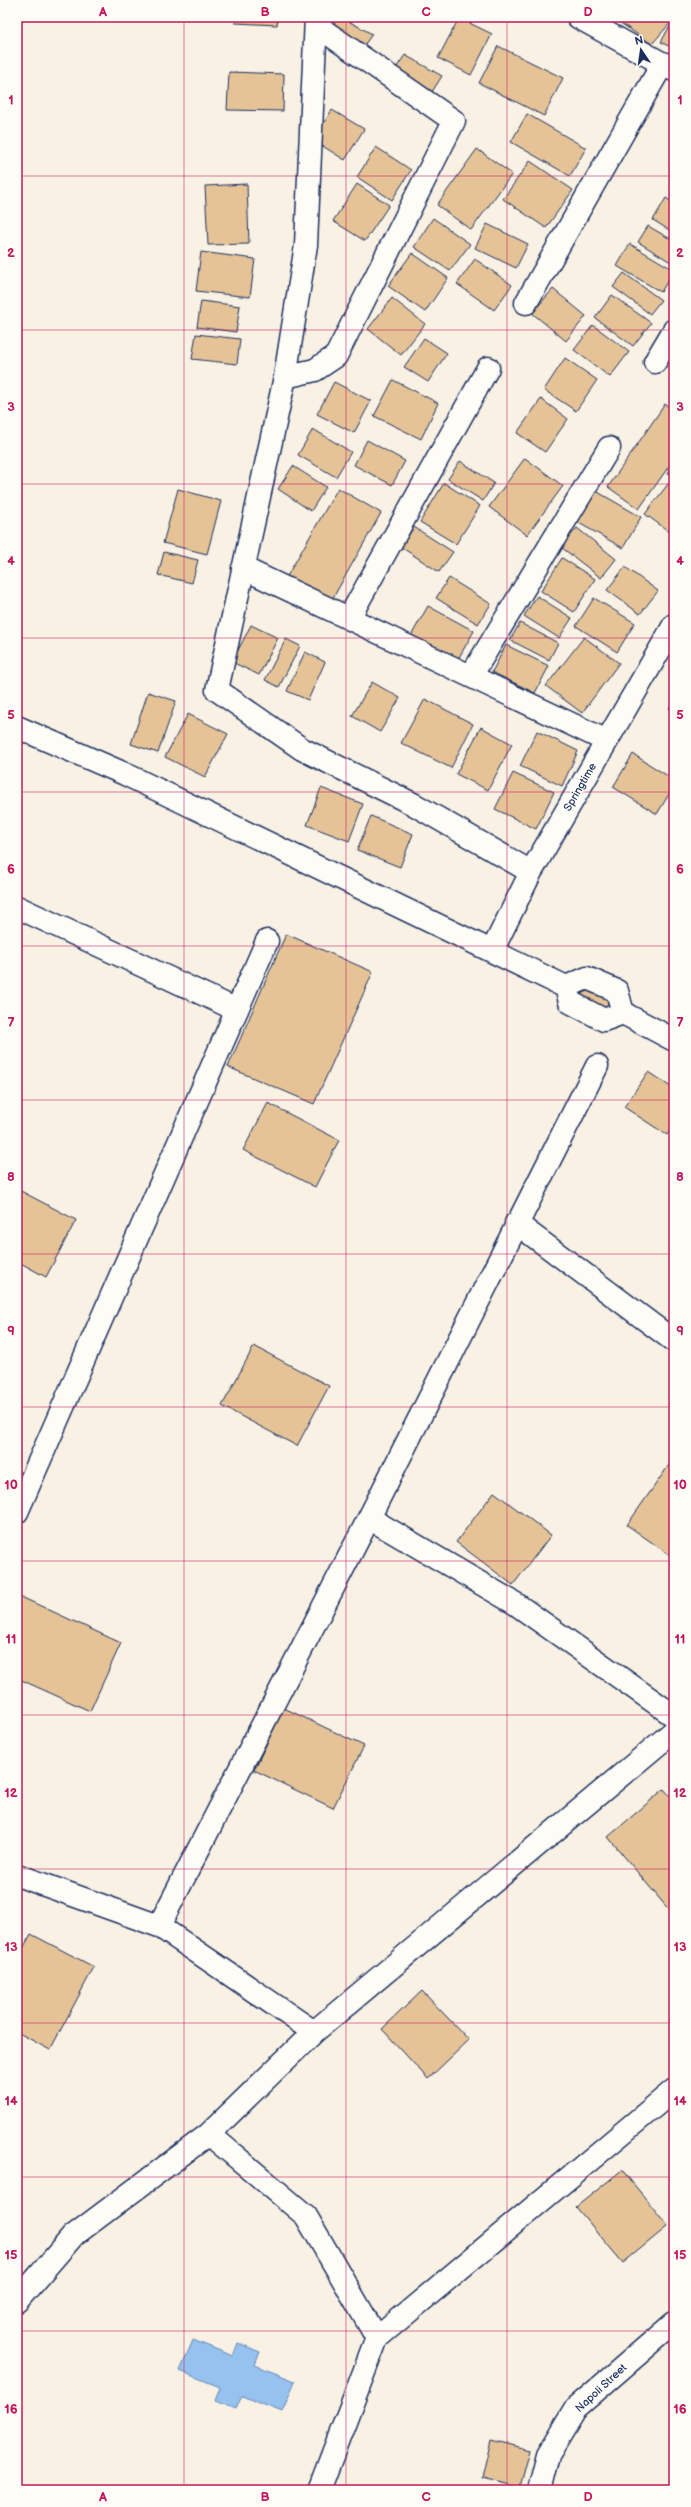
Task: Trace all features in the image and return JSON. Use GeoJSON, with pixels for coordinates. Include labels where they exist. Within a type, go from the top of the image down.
{"type":"FeatureCollection","features":[{"type":"Feature","properties":{"kind":"street"},"geometry":{"type":"LineString","coordinates":[[526,303],[668,66],[578,17]]}},
{"type":"Feature","properties":{"kind":"street"},"geometry":{"type":"LineString","coordinates":[[285,377],[315,370],[336,356],[454,121],[317,21]]}},
{"type":"Feature","properties":{"kind":"street"},"geometry":{"type":"LineString","coordinates":[[317,21],[306,245],[285,377],[217,690],[302,749],[414,805],[531,872]]}},
{"type":"Feature","properties":{"kind":"street"},"geometry":{"type":"LineString","coordinates":[[655,362],[674,330]]}},
{"type":"Feature","properties":{"kind":"street"},"geometry":{"type":"LineString","coordinates":[[349,618],[488,368]]}},
{"type":"Feature","properties":{"kind":"street"},"geometry":{"type":"LineString","coordinates":[[471,676],[609,448]]}},
{"type":"Feature","properties":{"kind":"street"},"geometry":{"type":"LineString","coordinates":[[243,568],[607,741]]}},
{"type":"Feature","properties":{"kind":"street","name":"Springtime"},"geometry":{"type":"LineString","coordinates":[[492,951],[531,872],[674,625]]}},
{"type":"Feature","properties":{"kind":"street"},"geometry":{"type":"LineString","coordinates":[[17,727],[125,774],[566,987],[570,1002],[604,1020],[623,1013]]}},
{"type":"Feature","properties":{"kind":"street"},"geometry":{"type":"LineString","coordinates":[[17,907],[237,1010]]}},
{"type":"Feature","properties":{"kind":"street"},"geometry":{"type":"LineString","coordinates":[[17,1512],[267,941]]}},
{"type":"Feature","properties":{"kind":"street"},"geometry":{"type":"LineString","coordinates":[[566,987],[587,978],[617,991],[623,1013],[674,1040]]}},
{"type":"Feature","properties":{"kind":"street"},"geometry":{"type":"LineString","coordinates":[[159,1926],[369,1518],[516,1223],[597,1066]]}},
{"type":"Feature","properties":{"kind":"street"},"geometry":{"type":"LineString","coordinates":[[516,1223],[674,1342]]}},
{"type":"Feature","properties":{"kind":"street"},"geometry":{"type":"LineString","coordinates":[[369,1518],[516,1604],[674,1716]]}},
{"type":"Feature","properties":{"kind":"street"},"geometry":{"type":"LineString","coordinates":[[17,2301],[72,2236],[209,2134],[314,2032],[674,1731]]}},
{"type":"Feature","properties":{"kind":"street"},"geometry":{"type":"LineString","coordinates":[[17,1875],[159,1926],[314,2032]]}},
{"type":"Feature","properties":{"kind":"street"},"geometry":{"type":"LineString","coordinates":[[318,2490],[377,2338],[674,2090]]}},
{"type":"Feature","properties":{"kind":"street"},"geometry":{"type":"LineString","coordinates":[[209,2134],[306,2216],[377,2338]]}},
{"type":"Feature","properties":{"kind":"street","name":"Napoli Street"},"geometry":{"type":"LineString","coordinates":[[539,2490],[548,2455],[577,2407],[674,2323]]}},
{"type":"Feature","properties":{"kind":"water"},"geometry":{"type":"Polygon","coordinates":[[[193,2340],[233,2356],[238,2343],[260,2352],[255,2365],[295,2381],[282,2412],[242,2396],[236,2409],[215,2401],[220,2387],[180,2371],[193,2340]]]}},
{"type":"Feature","properties":{"kind":"building"},"geometry":{"type":"Polygon","coordinates":[[[235,17],[278,17],[277,25],[235,23],[235,17]]]}},
{"type":"Feature","properties":{"kind":"building"},"geometry":{"type":"Polygon","coordinates":[[[334,17],[341,17],[372,34],[361,50],[325,31],[334,17]]]}},
{"type":"Feature","properties":{"kind":"building"},"geometry":{"type":"Polygon","coordinates":[[[624,17],[664,17],[671,22],[652,44],[619,22],[624,17]]]}},
{"type":"Feature","properties":{"kind":"building"},"geometry":{"type":"Polygon","coordinates":[[[459,18],[492,34],[471,75],[438,58],[459,18]]]}},
{"type":"Feature","properties":{"kind":"building"},"geometry":{"type":"Polygon","coordinates":[[[671,24],[674,25],[674,49],[661,42],[671,24]]]}},
{"type":"Feature","properties":{"kind":"building"},"geometry":{"type":"Polygon","coordinates":[[[498,46],[563,78],[544,116],[479,83],[498,46]]]}},
{"type":"Feature","properties":{"kind":"building"},"geometry":{"type":"Polygon","coordinates":[[[405,55],[442,76],[430,95],[392,74],[405,55]]]}},
{"type":"Feature","properties":{"kind":"building"},"geometry":{"type":"Polygon","coordinates":[[[229,72],[284,74],[283,111],[227,110],[229,72]]]}},
{"type":"Feature","properties":{"kind":"building"},"geometry":{"type":"Polygon","coordinates":[[[332,110],[364,129],[345,160],[313,140],[332,110]]]}},
{"type":"Feature","properties":{"kind":"building"},"geometry":{"type":"Polygon","coordinates":[[[527,114],[586,148],[570,176],[511,142],[527,114]]]}},
{"type":"Feature","properties":{"kind":"building"},"geometry":{"type":"Polygon","coordinates":[[[376,147],[411,170],[392,200],[357,177],[376,147]]]}},
{"type":"Feature","properties":{"kind":"building"},"geometry":{"type":"Polygon","coordinates":[[[477,149],[512,174],[471,230],[437,205],[477,149]]]}},
{"type":"Feature","properties":{"kind":"building"},"geometry":{"type":"Polygon","coordinates":[[[530,161],[573,190],[546,228],[503,199],[530,161]]]}},
{"type":"Feature","properties":{"kind":"building"},"geometry":{"type":"Polygon","coordinates":[[[247,184],[249,244],[208,245],[205,186],[247,184]]]}},
{"type":"Feature","properties":{"kind":"building"},"geometry":{"type":"Polygon","coordinates":[[[357,184],[389,205],[365,241],[333,221],[357,184]]]}},
{"type":"Feature","properties":{"kind":"building"},"geometry":{"type":"Polygon","coordinates":[[[666,198],[674,203],[674,233],[653,220],[666,198]]]}},
{"type":"Feature","properties":{"kind":"building"},"geometry":{"type":"Polygon","coordinates":[[[433,218],[470,244],[450,271],[414,247],[433,218]]]}},
{"type":"Feature","properties":{"kind":"building"},"geometry":{"type":"Polygon","coordinates":[[[487,224],[528,244],[516,268],[475,248],[487,224]]]}},
{"type":"Feature","properties":{"kind":"building"},"geometry":{"type":"Polygon","coordinates":[[[648,226],[674,241],[674,264],[638,242],[648,226]]]}},
{"type":"Feature","properties":{"kind":"building"},"geometry":{"type":"Polygon","coordinates":[[[630,244],[674,270],[661,292],[617,266],[630,244]]]}},
{"type":"Feature","properties":{"kind":"building"},"geometry":{"type":"Polygon","coordinates":[[[201,252],[255,259],[250,297],[196,291],[201,252]]]}},
{"type":"Feature","properties":{"kind":"building"},"geometry":{"type":"Polygon","coordinates":[[[412,253],[448,278],[425,312],[388,286],[412,253]]]}},
{"type":"Feature","properties":{"kind":"building"},"geometry":{"type":"Polygon","coordinates":[[[475,259],[512,285],[494,310],[457,284],[475,259]]]}},
{"type":"Feature","properties":{"kind":"building"},"geometry":{"type":"Polygon","coordinates":[[[624,273],[661,300],[650,314],[613,287],[624,273]]]}},
{"type":"Feature","properties":{"kind":"building"},"geometry":{"type":"Polygon","coordinates":[[[553,289],[586,316],[566,341],[532,313],[553,289]]]}},
{"type":"Feature","properties":{"kind":"building"},"geometry":{"type":"Polygon","coordinates":[[[612,295],[651,323],[633,346],[595,318],[612,295]]]}},
{"type":"Feature","properties":{"kind":"building"},"geometry":{"type":"Polygon","coordinates":[[[392,298],[425,324],[401,355],[368,329],[392,298]]]}},
{"type":"Feature","properties":{"kind":"building"},"geometry":{"type":"Polygon","coordinates":[[[201,301],[240,306],[236,332],[197,327],[201,301]]]}},
{"type":"Feature","properties":{"kind":"building"},"geometry":{"type":"Polygon","coordinates":[[[593,325],[629,352],[610,377],[574,350],[593,325]]]}},
{"type":"Feature","properties":{"kind":"building"},"geometry":{"type":"Polygon","coordinates":[[[196,334],[240,339],[237,364],[192,359],[196,334]]]}},
{"type":"Feature","properties":{"kind":"building"},"geometry":{"type":"Polygon","coordinates":[[[424,338],[447,353],[428,382],[404,367],[424,338]]]}},
{"type":"Feature","properties":{"kind":"building"},"geometry":{"type":"Polygon","coordinates":[[[565,358],[597,380],[576,411],[544,390],[565,358]]]}},
{"type":"Feature","properties":{"kind":"building"},"geometry":{"type":"Polygon","coordinates":[[[393,380],[438,403],[421,439],[374,416],[393,380]]]}},
{"type":"Feature","properties":{"kind":"building"},"geometry":{"type":"Polygon","coordinates":[[[334,382],[371,401],[354,433],[317,414],[334,382]]]}},
{"type":"Feature","properties":{"kind":"building"},"geometry":{"type":"Polygon","coordinates":[[[541,399],[568,419],[545,452],[517,433],[541,399]]]}},
{"type":"Feature","properties":{"kind":"building"},"geometry":{"type":"Polygon","coordinates":[[[665,404],[674,411],[674,459],[639,509],[608,487],[665,404]]]}},
{"type":"Feature","properties":{"kind":"building"},"geometry":{"type":"Polygon","coordinates":[[[313,429],[351,452],[336,477],[298,455],[313,429]]]}},
{"type":"Feature","properties":{"kind":"building"},"geometry":{"type":"Polygon","coordinates":[[[367,440],[405,461],[392,485],[354,465],[367,440]]]}},
{"type":"Feature","properties":{"kind":"building"},"geometry":{"type":"Polygon","coordinates":[[[525,458],[563,486],[527,535],[489,507],[525,458]]]}},
{"type":"Feature","properties":{"kind":"building"},"geometry":{"type":"Polygon","coordinates":[[[460,461],[494,483],[483,501],[448,479],[460,461]]]}},
{"type":"Feature","properties":{"kind":"building"},"geometry":{"type":"Polygon","coordinates":[[[674,463],[674,476],[668,473],[674,463]]]}},
{"type":"Feature","properties":{"kind":"building"},"geometry":{"type":"Polygon","coordinates":[[[293,466],[326,487],[311,511],[278,489],[293,466]]]}},
{"type":"Feature","properties":{"kind":"building"},"geometry":{"type":"Polygon","coordinates":[[[672,479],[674,481],[674,535],[645,514],[672,479]]]}},
{"type":"Feature","properties":{"kind":"building"},"geometry":{"type":"Polygon","coordinates":[[[444,483],[480,506],[456,544],[420,522],[444,483]]]}},
{"type":"Feature","properties":{"kind":"building"},"geometry":{"type":"Polygon","coordinates":[[[338,488],[381,513],[330,603],[286,578],[338,488]]]}},
{"type":"Feature","properties":{"kind":"building"},"geometry":{"type":"Polygon","coordinates":[[[178,489],[221,501],[207,554],[163,543],[178,489]]]}},
{"type":"Feature","properties":{"kind":"building"},"geometry":{"type":"Polygon","coordinates":[[[596,491],[641,517],[623,548],[577,522],[596,491]]]}},
{"type":"Feature","properties":{"kind":"building"},"geometry":{"type":"Polygon","coordinates":[[[414,527],[453,552],[439,572],[401,547],[414,527]]]}},
{"type":"Feature","properties":{"kind":"building"},"geometry":{"type":"Polygon","coordinates":[[[577,528],[616,559],[601,578],[561,547],[577,528]]]}},
{"type":"Feature","properties":{"kind":"building"},"geometry":{"type":"Polygon","coordinates":[[[164,552],[198,560],[192,583],[158,575],[164,552]]]}},
{"type":"Feature","properties":{"kind":"building"},"geometry":{"type":"Polygon","coordinates":[[[562,558],[595,579],[574,612],[541,591],[562,558]]]}},
{"type":"Feature","properties":{"kind":"building"},"geometry":{"type":"Polygon","coordinates":[[[625,567],[658,591],[640,614],[607,590],[625,567]]]}},
{"type":"Feature","properties":{"kind":"building"},"geometry":{"type":"Polygon","coordinates":[[[449,578],[491,604],[478,624],[436,598],[449,578]]]}},
{"type":"Feature","properties":{"kind":"building"},"geometry":{"type":"Polygon","coordinates":[[[537,596],[572,618],[559,638],[524,616],[537,596]]]}},
{"type":"Feature","properties":{"kind":"building"},"geometry":{"type":"Polygon","coordinates":[[[594,598],[635,623],[617,652],[576,626],[594,598]]]}},
{"type":"Feature","properties":{"kind":"building"},"geometry":{"type":"Polygon","coordinates":[[[428,606],[474,631],[454,666],[408,641],[428,606]]]}},
{"type":"Feature","properties":{"kind":"building"},"geometry":{"type":"Polygon","coordinates":[[[520,623],[558,643],[549,660],[510,640],[520,623]]]}},
{"type":"Feature","properties":{"kind":"building"},"geometry":{"type":"Polygon","coordinates":[[[251,625],[278,638],[259,675],[232,662],[251,625]]]}},
{"type":"Feature","properties":{"kind":"building"},"geometry":{"type":"Polygon","coordinates":[[[584,637],[619,663],[582,713],[546,686],[584,637]]]}},
{"type":"Feature","properties":{"kind":"building"},"geometry":{"type":"Polygon","coordinates":[[[286,639],[300,646],[279,687],[265,680],[286,639]]]}},
{"type":"Feature","properties":{"kind":"building"},"geometry":{"type":"Polygon","coordinates":[[[506,645],[549,666],[535,693],[492,672],[506,645]]]}},
{"type":"Feature","properties":{"kind":"building"},"geometry":{"type":"Polygon","coordinates":[[[305,652],[325,662],[308,700],[287,691],[305,652]]]}},
{"type":"Feature","properties":{"kind":"building"},"geometry":{"type":"Polygon","coordinates":[[[372,682],[400,698],[380,732],[352,716],[372,682]]]}},
{"type":"Feature","properties":{"kind":"building"},"geometry":{"type":"Polygon","coordinates":[[[148,692],[176,701],[158,753],[131,744],[148,692]]]}},
{"type":"Feature","properties":{"kind":"building"},"geometry":{"type":"Polygon","coordinates":[[[425,699],[473,724],[451,768],[401,743],[425,699]]]}},
{"type":"Feature","properties":{"kind":"building"},"geometry":{"type":"Polygon","coordinates":[[[674,700],[674,711],[669,708],[674,700]]]}},
{"type":"Feature","properties":{"kind":"building"},"geometry":{"type":"Polygon","coordinates":[[[188,714],[228,734],[205,777],[165,757],[188,714]]]}},
{"type":"Feature","properties":{"kind":"building"},"geometry":{"type":"Polygon","coordinates":[[[481,727],[512,744],[488,790],[456,774],[481,727]]]}},
{"type":"Feature","properties":{"kind":"building"},"geometry":{"type":"Polygon","coordinates":[[[537,731],[578,751],[562,786],[520,766],[537,731]]]}},
{"type":"Feature","properties":{"kind":"building"},"geometry":{"type":"Polygon","coordinates":[[[633,754],[674,780],[674,786],[657,814],[613,787],[633,754]]]}},
{"type":"Feature","properties":{"kind":"building"},"geometry":{"type":"Polygon","coordinates":[[[513,773],[554,792],[536,829],[495,809],[513,773]]]}},
{"type":"Feature","properties":{"kind":"building"},"geometry":{"type":"Polygon","coordinates":[[[321,788],[363,804],[349,841],[307,825],[321,788]]]}},
{"type":"Feature","properties":{"kind":"building"},"geometry":{"type":"Polygon","coordinates":[[[371,816],[413,834],[400,867],[357,850],[371,816]]]}},
{"type":"Feature","properties":{"kind":"building"},"geometry":{"type":"Polygon","coordinates":[[[286,934],[373,972],[314,1104],[228,1067],[286,934]]]}},
{"type":"Feature","properties":{"kind":"building"},"geometry":{"type":"Polygon","coordinates":[[[585,987],[610,998],[604,1011],[579,1000],[585,987]]]}},
{"type":"Feature","properties":{"kind":"building"},"geometry":{"type":"Polygon","coordinates":[[[648,1072],[674,1089],[674,1124],[667,1135],[624,1107],[648,1072]]]}},
{"type":"Feature","properties":{"kind":"building"},"geometry":{"type":"Polygon","coordinates":[[[268,1103],[339,1140],[315,1187],[243,1150],[268,1103]]]}},
{"type":"Feature","properties":{"kind":"building"},"geometry":{"type":"Polygon","coordinates":[[[17,1189],[76,1220],[46,1277],[17,1261],[17,1189]]]}},
{"type":"Feature","properties":{"kind":"building"},"geometry":{"type":"Polygon","coordinates":[[[254,1346],[329,1386],[297,1446],[222,1406],[254,1346]]]}},
{"type":"Feature","properties":{"kind":"building"},"geometry":{"type":"Polygon","coordinates":[[[674,1458],[674,1558],[627,1525],[674,1458]]]}},
{"type":"Feature","properties":{"kind":"building"},"geometry":{"type":"Polygon","coordinates":[[[494,1492],[551,1535],[513,1585],[456,1542],[494,1492]]]}},
{"type":"Feature","properties":{"kind":"building"},"geometry":{"type":"Polygon","coordinates":[[[19,1596],[121,1643],[90,1711],[17,1678],[17,1601],[19,1596]]]}},
{"type":"Feature","properties":{"kind":"building"},"geometry":{"type":"Polygon","coordinates":[[[284,1708],[364,1746],[333,1808],[254,1770],[284,1708]]]}},
{"type":"Feature","properties":{"kind":"building"},"geometry":{"type":"Polygon","coordinates":[[[664,1789],[674,1801],[674,1906],[669,1910],[608,1837],[664,1789]]]}},
{"type":"Feature","properties":{"kind":"building"},"geometry":{"type":"Polygon","coordinates":[[[31,1934],[94,1967],[50,2050],[17,2032],[17,1959],[31,1934]]]}},
{"type":"Feature","properties":{"kind":"building"},"geometry":{"type":"Polygon","coordinates":[[[422,1991],[469,2040],[428,2079],[382,2029],[422,1991]]]}},
{"type":"Feature","properties":{"kind":"building"},"geometry":{"type":"Polygon","coordinates":[[[622,2170],[668,2226],[623,2263],[576,2207],[622,2170]]]}},
{"type":"Feature","properties":{"kind":"building"},"geometry":{"type":"Polygon","coordinates":[[[674,2240],[674,2252],[668,2244],[674,2240]]]}},
{"type":"Feature","properties":{"kind":"building"},"geometry":{"type":"Polygon","coordinates":[[[491,2440],[530,2450],[520,2487],[482,2478],[491,2440]]]}}]}
